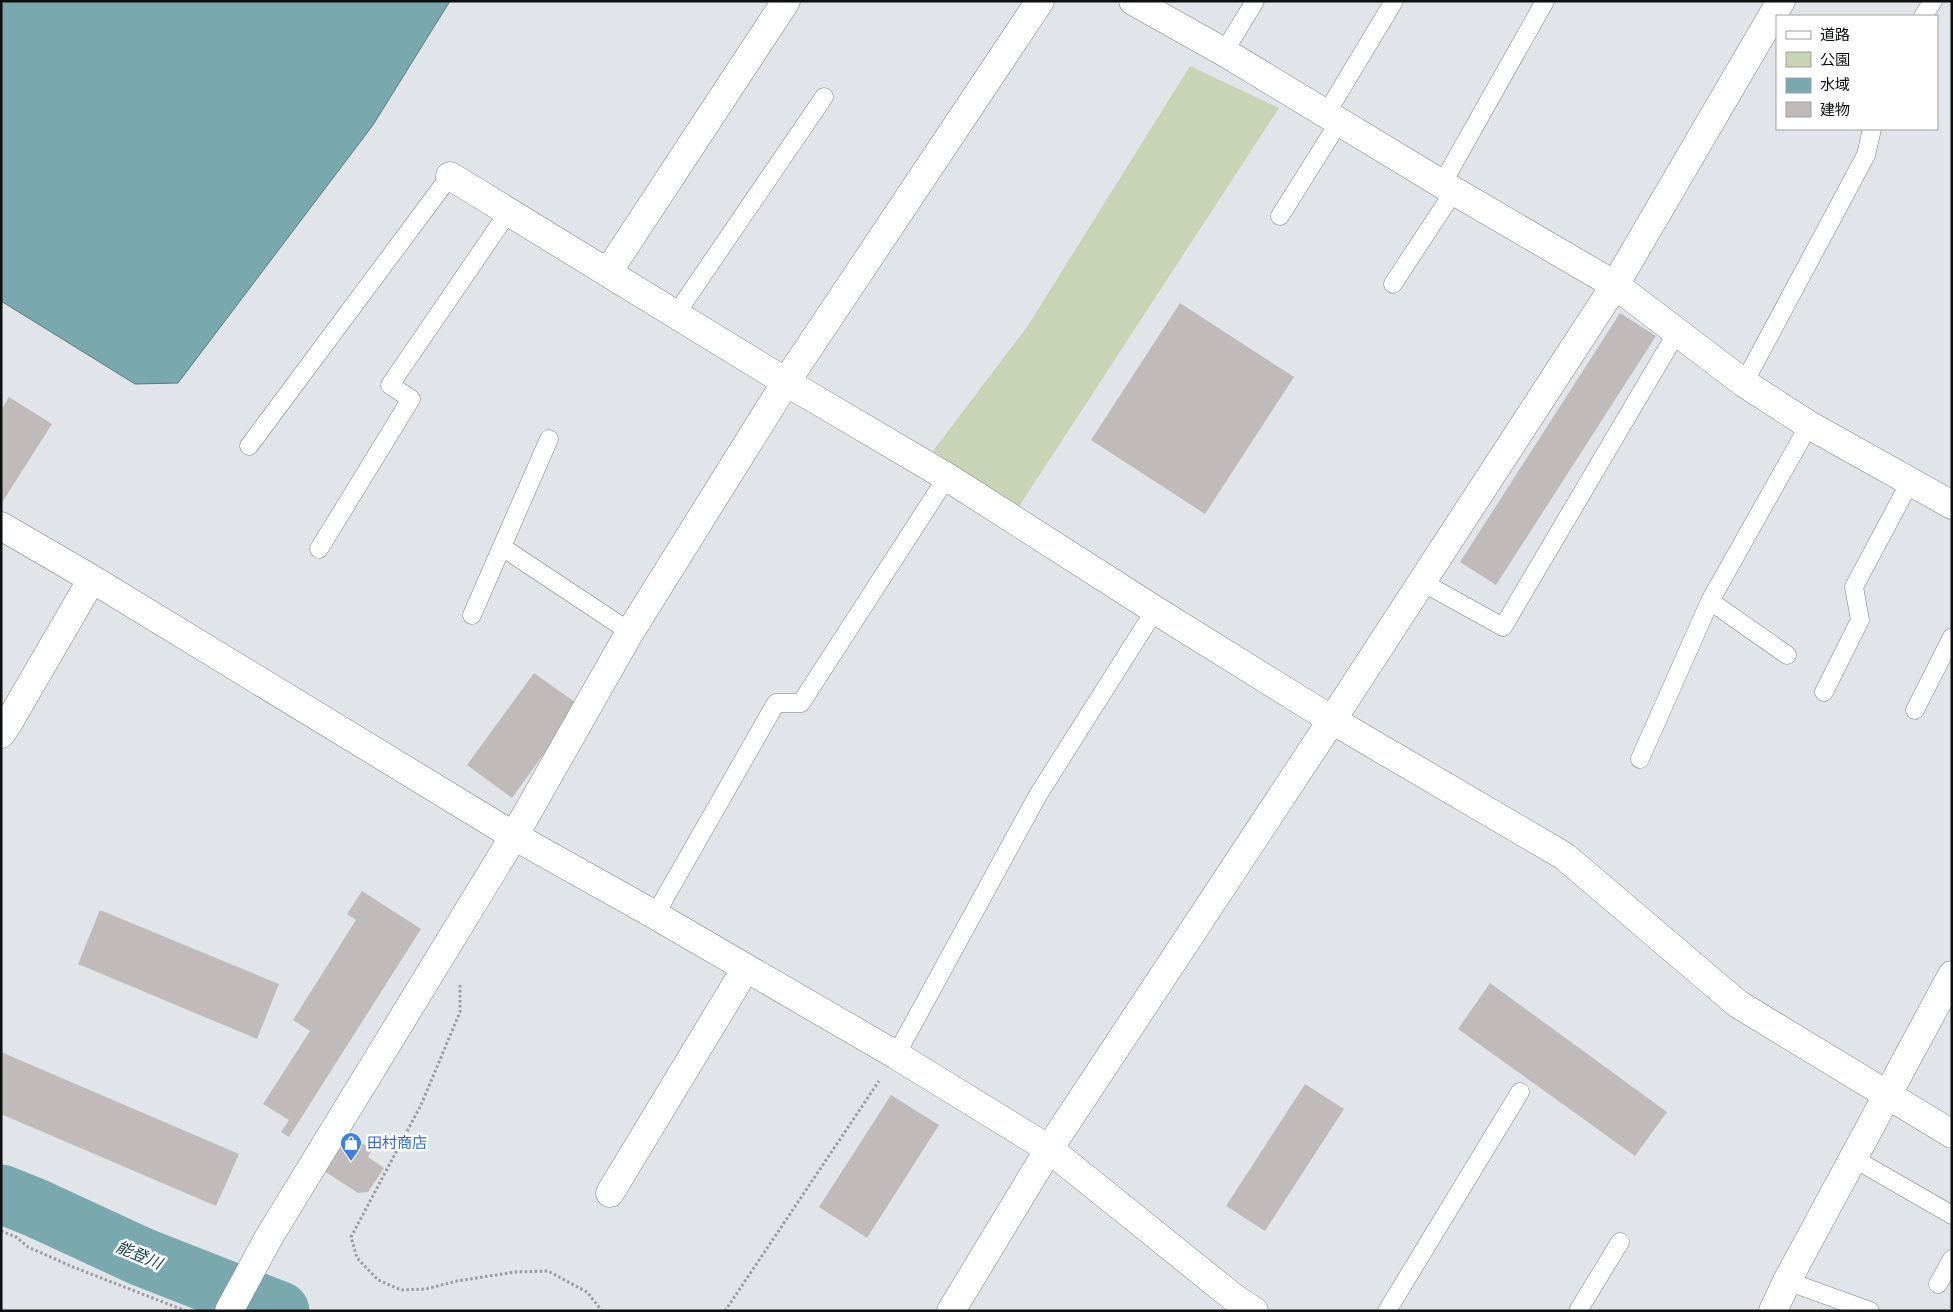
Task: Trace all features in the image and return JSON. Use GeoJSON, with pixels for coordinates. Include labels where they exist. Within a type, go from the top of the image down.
{"type":"FeatureCollection","features":[{"type":"Feature","properties":{"kind":"street"},"geometry":{"type":"LineString","coordinates":[[608,272],[786,1]]}},
{"type":"Feature","properties":{"kind":"street"},"geometry":{"type":"LineString","coordinates":[[229,1311],[245,1279],[418,991],[514,836],[630,632],[786,382],[1040,1]]}},
{"type":"Feature","properties":{"kind":"street"},"geometry":{"type":"LineString","coordinates":[[1134,1],[1224,52],[1448,188],[1615,285],[1744,383],[1809,425],[1952,505]]}},
{"type":"Feature","properties":{"kind":"street"},"geometry":{"type":"LineString","coordinates":[[954,1310],[1049,1149],[1332,720],[1615,285],[1781,1]]}},
{"type":"Feature","properties":{"kind":"street"},"geometry":{"type":"LineString","coordinates":[[450,176],[786,382],[947,477],[1332,720],[1564,856],[1738,1004],[1952,1134]]}},
{"type":"Feature","properties":{"kind":"street"},"geometry":{"type":"LineString","coordinates":[[1,526],[92,579],[514,836],[655,915],[896,1055],[1049,1149],[1233,1297],[1254,1311]]}},
{"type":"Feature","properties":{"kind":"street"},"geometry":{"type":"LineString","coordinates":[[1,734],[92,579]]}},
{"type":"Feature","properties":{"kind":"street"},"geometry":{"type":"LineString","coordinates":[[610,1193],[746,968]]}},
{"type":"Feature","properties":{"kind":"street"},"geometry":{"type":"LineString","coordinates":[[1773,1311],[1787,1280],[1952,975]]}},
{"type":"Feature","properties":{"kind":"lane"},"geometry":{"type":"LineString","coordinates":[[1224,52],[1255,1]]}},
{"type":"Feature","properties":{"kind":"lane"},"geometry":{"type":"LineString","coordinates":[[1280,216],[1394,1]]}},
{"type":"Feature","properties":{"kind":"lane"},"geometry":{"type":"LineString","coordinates":[[1393,284],[1448,188],[1545,1]]}},
{"type":"Feature","properties":{"kind":"lane"},"geometry":{"type":"LineString","coordinates":[[1924,15],[1933,1]]}},
{"type":"Feature","properties":{"kind":"lane"},"geometry":{"type":"LineString","coordinates":[[676,314],[824,97]]}},
{"type":"Feature","properties":{"kind":"lane"},"geometry":{"type":"LineString","coordinates":[[1744,383],[1866,155],[1872,130]]}},
{"type":"Feature","properties":{"kind":"lane"},"geometry":{"type":"LineString","coordinates":[[248,446],[450,176]]}},
{"type":"Feature","properties":{"kind":"lane"},"geometry":{"type":"LineString","coordinates":[[319,549],[411,399],[390,385],[509,211]]}},
{"type":"Feature","properties":{"kind":"lane"},"geometry":{"type":"LineString","coordinates":[[1422,582],[1503,627],[1677,332]]}},
{"type":"Feature","properties":{"kind":"lane"},"geometry":{"type":"LineString","coordinates":[[1640,759],[1710,601],[1809,425]]}},
{"type":"Feature","properties":{"kind":"lane"},"geometry":{"type":"LineString","coordinates":[[472,615],[549,439]]}},
{"type":"Feature","properties":{"kind":"lane"},"geometry":{"type":"LineString","coordinates":[[655,915],[776,702],[801,703],[947,477]]}},
{"type":"Feature","properties":{"kind":"lane"},"geometry":{"type":"LineString","coordinates":[[1824,692],[1860,620],[1854,586],[1910,482]]}},
{"type":"Feature","properties":{"kind":"lane"},"geometry":{"type":"LineString","coordinates":[[502,546],[630,632]]}},
{"type":"Feature","properties":{"kind":"lane"},"geometry":{"type":"LineString","coordinates":[[1710,601],[1787,655]]}},
{"type":"Feature","properties":{"kind":"lane"},"geometry":{"type":"LineString","coordinates":[[896,1055],[1038,795],[1155,610]]}},
{"type":"Feature","properties":{"kind":"lane"},"geometry":{"type":"LineString","coordinates":[[1915,710],[1952,637]]}},
{"type":"Feature","properties":{"kind":"lane"},"geometry":{"type":"LineString","coordinates":[[1387,1311],[1520,1092]]}},
{"type":"Feature","properties":{"kind":"lane"},"geometry":{"type":"LineString","coordinates":[[1853,1158],[1952,1215]]}},
{"type":"Feature","properties":{"kind":"lane"},"geometry":{"type":"LineString","coordinates":[[1578,1311],[1620,1242]]}},
{"type":"Feature","properties":{"kind":"lane"},"geometry":{"type":"LineString","coordinates":[[1938,1284],[1952,1259]]}},
{"type":"Feature","properties":{"kind":"lane"},"geometry":{"type":"LineString","coordinates":[[1787,1280],[1870,1311]]}},
{"type":"Feature","properties":{"kind":"path"},"geometry":{"type":"LineString","coordinates":[[460,983],[460,1012],[421,1105],[351,1237],[357,1258],[378,1280],[401,1290],[426,1289],[457,1281],[515,1272],[548,1271],[588,1292],[602,1311]]}},
{"type":"Feature","properties":{"kind":"path"},"geometry":{"type":"LineString","coordinates":[[725,1311],[896,1055]]}},
{"type":"Feature","properties":{"kind":"path"},"geometry":{"type":"LineString","coordinates":[[1,1231],[16,1237],[28,1247],[73,1267],[186,1311]]}},
{"type":"Feature","properties":{"kind":"green space"},"geometry":{"type":"Polygon","coordinates":[[[1190,66],[1279,108],[1018,508],[933,451],[1027,327],[1190,66]]]}},
{"type":"Feature","properties":{"kind":"water"},"geometry":{"type":"Polygon","coordinates":[[[1,1],[450,1],[373,125],[178,383],[135,384],[1,301],[1,1]]]}},
{"type":"Feature","properties":{"kind":"building"},"geometry":{"type":"Polygon","coordinates":[[[1180,303],[1294,377],[1205,514],[1091,440],[1180,303]]]}},
{"type":"Feature","properties":{"kind":"building"},"geometry":{"type":"Polygon","coordinates":[[[1620,313],[1656,336],[1496,585],[1460,562],[1620,313]]]}},
{"type":"Feature","properties":{"kind":"building"},"geometry":{"type":"Polygon","coordinates":[[[9,397],[52,424],[1,504],[1,410],[9,397]]]}},
{"type":"Feature","properties":{"kind":"building"},"geometry":{"type":"Polygon","coordinates":[[[534,673],[579,705],[512,798],[467,765],[534,673]]]}},
{"type":"Feature","properties":{"kind":"building"},"geometry":{"type":"Polygon","coordinates":[[[362,891],[421,929],[289,1137],[281,1132],[289,1120],[263,1104],[310,1031],[293,1020],[356,920],[347,914],[362,891]]]}},
{"type":"Feature","properties":{"kind":"building"},"geometry":{"type":"Polygon","coordinates":[[[100,910],[279,984],[257,1039],[78,964],[100,910]]]}},
{"type":"Feature","properties":{"kind":"building"},"geometry":{"type":"Polygon","coordinates":[[[1490,983],[1667,1112],[1635,1156],[1458,1029],[1490,983]]]}},
{"type":"Feature","properties":{"kind":"building"},"geometry":{"type":"Polygon","coordinates":[[[1,1052],[239,1154],[216,1206],[1,1114],[1,1052]]]}},
{"type":"Feature","properties":{"kind":"building"},"geometry":{"type":"Polygon","coordinates":[[[1305,1084],[1344,1109],[1265,1231],[1226,1206],[1305,1084]]]}},
{"type":"Feature","properties":{"kind":"building"},"geometry":{"type":"Polygon","coordinates":[[[891,1095],[939,1125],[867,1238],[819,1207],[891,1095]]]}},
{"type":"Feature","properties":{"kind":"building","name":"田村商店"},"geometry":{"type":"Polygon","coordinates":[[[341,1137],[353,1138],[372,1149],[368,1157],[384,1168],[368,1192],[358,1193],[321,1169],[341,1137]]]}},
{"type":"Feature","properties":{"kind":"waterway","name":"能登川"},"geometry":{"type":"LineString","coordinates":[[1,1194],[142,1257],[280,1311]]}},
{"type":"Feature","properties":{"kind":"place","name":"田村商店"},"geometry":{"type":"Point","coordinates":[351,1162]}}]}
